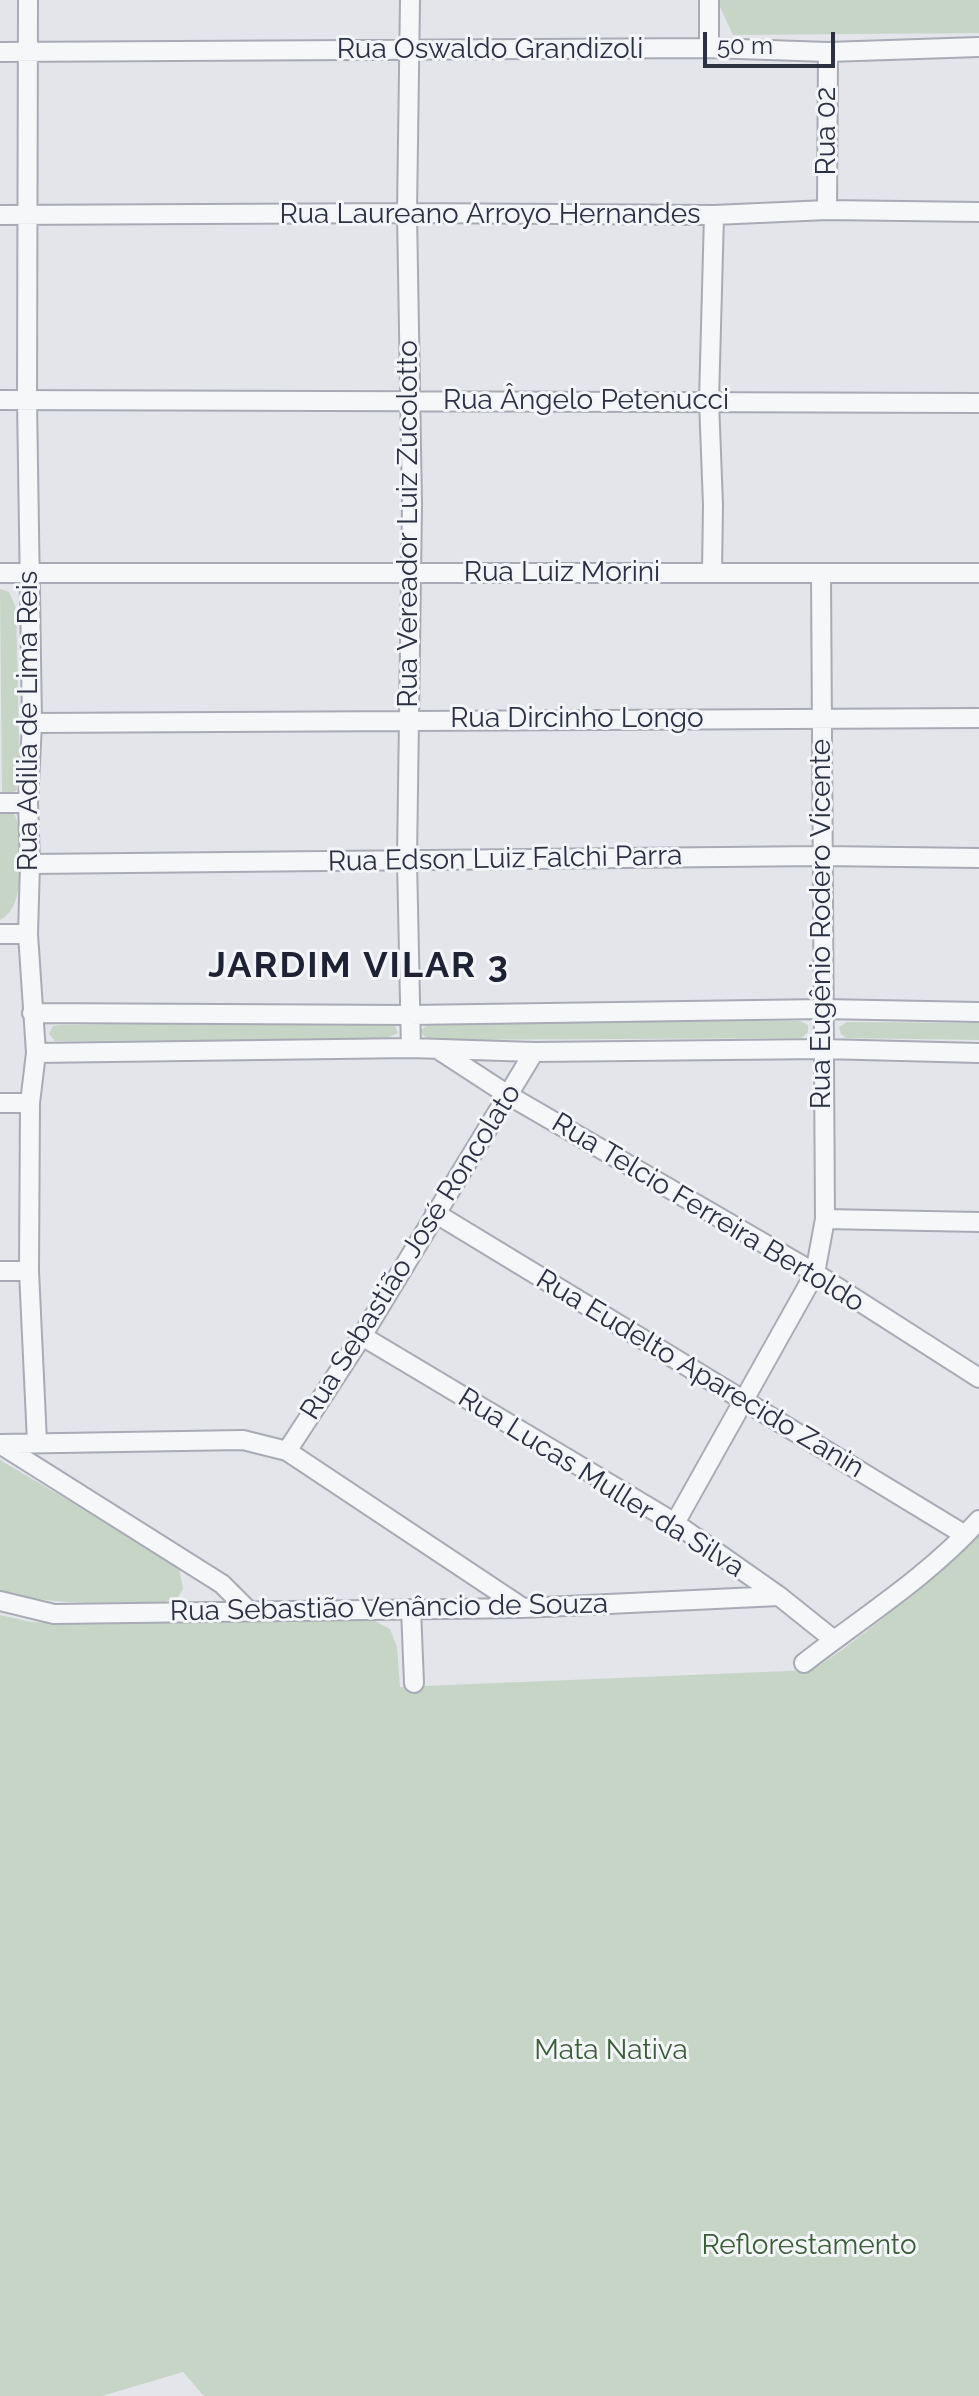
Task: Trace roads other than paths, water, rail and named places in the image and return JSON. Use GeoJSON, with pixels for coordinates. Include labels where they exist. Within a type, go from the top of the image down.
{"type":"FeatureCollection","features":[{"type":"Feature","properties":{"kind":"street","name":"Rua Adilia de Lima Reis"},"geometry":{"type":"LineString","coordinates":[[28,0],[27,400],[32,723],[28,803],[28,934],[36,1053],[30,1103],[29,1271],[37,1442]]}},
{"type":"Feature","properties":{"kind":"street","name":"Rua Vereador Luiz Zucolotto"},"geometry":{"type":"LineString","coordinates":[[410,0],[407,213],[412,573],[407,860],[411,1048]]}},
{"type":"Feature","properties":{"kind":"street"},"geometry":{"type":"LineString","coordinates":[[709,0],[709,48]]}},
{"type":"Feature","properties":{"kind":"street","name":"Rua Oswaldo Grandizoli"},"geometry":{"type":"LineString","coordinates":[[0,52],[709,48],[828,52],[979,47]]}},
{"type":"Feature","properties":{"kind":"street","name":"Rua 02"},"geometry":{"type":"LineString","coordinates":[[827,210],[828,52]]}},
{"type":"Feature","properties":{"kind":"street","name":"Rua Laureano Arroyo Hernandes"},"geometry":{"type":"LineString","coordinates":[[0,215],[714,215],[827,210],[979,212]]}},
{"type":"Feature","properties":{"kind":"street"},"geometry":{"type":"LineString","coordinates":[[712,573],[709,401],[714,215]]}},
{"type":"Feature","properties":{"kind":"street","name":"Rua Ângelo Petenucci"},"geometry":{"type":"LineString","coordinates":[[0,400],[979,403]]}},
{"type":"Feature","properties":{"kind":"street","name":"Rua Luiz Morini"},"geometry":{"type":"LineString","coordinates":[[0,573],[979,573]]}},
{"type":"Feature","properties":{"kind":"street","name":"Rua Eugênio Rodero Vicente"},"geometry":{"type":"LineString","coordinates":[[675,1523],[815,1273],[825,1219],[821,573]]}},
{"type":"Feature","properties":{"kind":"street","name":"Rua Dircinho Longo"},"geometry":{"type":"LineString","coordinates":[[32,723],[979,718]]}},
{"type":"Feature","properties":{"kind":"street"},"geometry":{"type":"LineString","coordinates":[[0,803],[28,803]]}},
{"type":"Feature","properties":{"kind":"street","name":"Rua Edson Luiz Falchi Parra"},"geometry":{"type":"LineString","coordinates":[[30,864],[821,856],[979,858]]}},
{"type":"Feature","properties":{"kind":"street"},"geometry":{"type":"LineString","coordinates":[[0,934],[28,934]]}},
{"type":"Feature","properties":{"kind":"street"},"geometry":{"type":"LineString","coordinates":[[32,1013],[410,1015],[823,1009],[979,1012]]}},
{"type":"Feature","properties":{"kind":"street"},"geometry":{"type":"LineString","coordinates":[[36,1053],[411,1048],[534,1052],[823,1049],[979,1053]]}},
{"type":"Feature","properties":{"kind":"street","name":"Rua Telcio Ferreira Bertoldo"},"geometry":{"type":"LineString","coordinates":[[437,1049],[508,1095],[815,1273],[979,1378]]}},
{"type":"Feature","properties":{"kind":"street","name":"Rua Sebastião José Roncolato"},"geometry":{"type":"LineString","coordinates":[[287,1451],[362,1336],[534,1052]]}},
{"type":"Feature","properties":{"kind":"street"},"geometry":{"type":"LineString","coordinates":[[0,1103],[30,1103]]}},
{"type":"Feature","properties":{"kind":"street","name":"Rua Eudelto Aparecido Zanin"},"geometry":{"type":"LineString","coordinates":[[435,1213],[965,1535]]}},
{"type":"Feature","properties":{"kind":"street"},"geometry":{"type":"LineString","coordinates":[[825,1219],[979,1222]]}},
{"type":"Feature","properties":{"kind":"street"},"geometry":{"type":"LineString","coordinates":[[0,1271],[29,1271]]}},
{"type":"Feature","properties":{"kind":"street","name":"Rua Lucas Muller da Silva"},"geometry":{"type":"LineString","coordinates":[[362,1336],[675,1523],[779,1596],[834,1640]]}},
{"type":"Feature","properties":{"kind":"street"},"geometry":{"type":"LineString","coordinates":[[0,1444],[243,1440],[287,1451],[523,1608]]}},
{"type":"Feature","properties":{"kind":"street"},"geometry":{"type":"LineString","coordinates":[[0,1444],[222,1584],[249,1611]]}},
{"type":"Feature","properties":{"kind":"street"},"geometry":{"type":"LineString","coordinates":[[804,1663],[910,1583],[979,1520]]}},
{"type":"Feature","properties":{"kind":"street","name":"Rua Sebastião Venâncio de Souza"},"geometry":{"type":"LineString","coordinates":[[0,1601],[54,1614],[523,1608],[779,1596]]}},
{"type":"Feature","properties":{"kind":"street"},"geometry":{"type":"LineString","coordinates":[[411,1609],[414,1683]]}},
{"type":"Feature","properties":{"kind":"district","name":"JARDIM VILAR 3"},"geometry":{"type":"Point","coordinates":[359,966]}},
{"type":"Feature","properties":{"kind":"park label","name":"Mata Nativa"},"geometry":{"type":"Point","coordinates":[611,2051]}},
{"type":"Feature","properties":{"kind":"park label","name":"Reflorestamento"},"geometry":{"type":"Point","coordinates":[809,2246]}}]}
